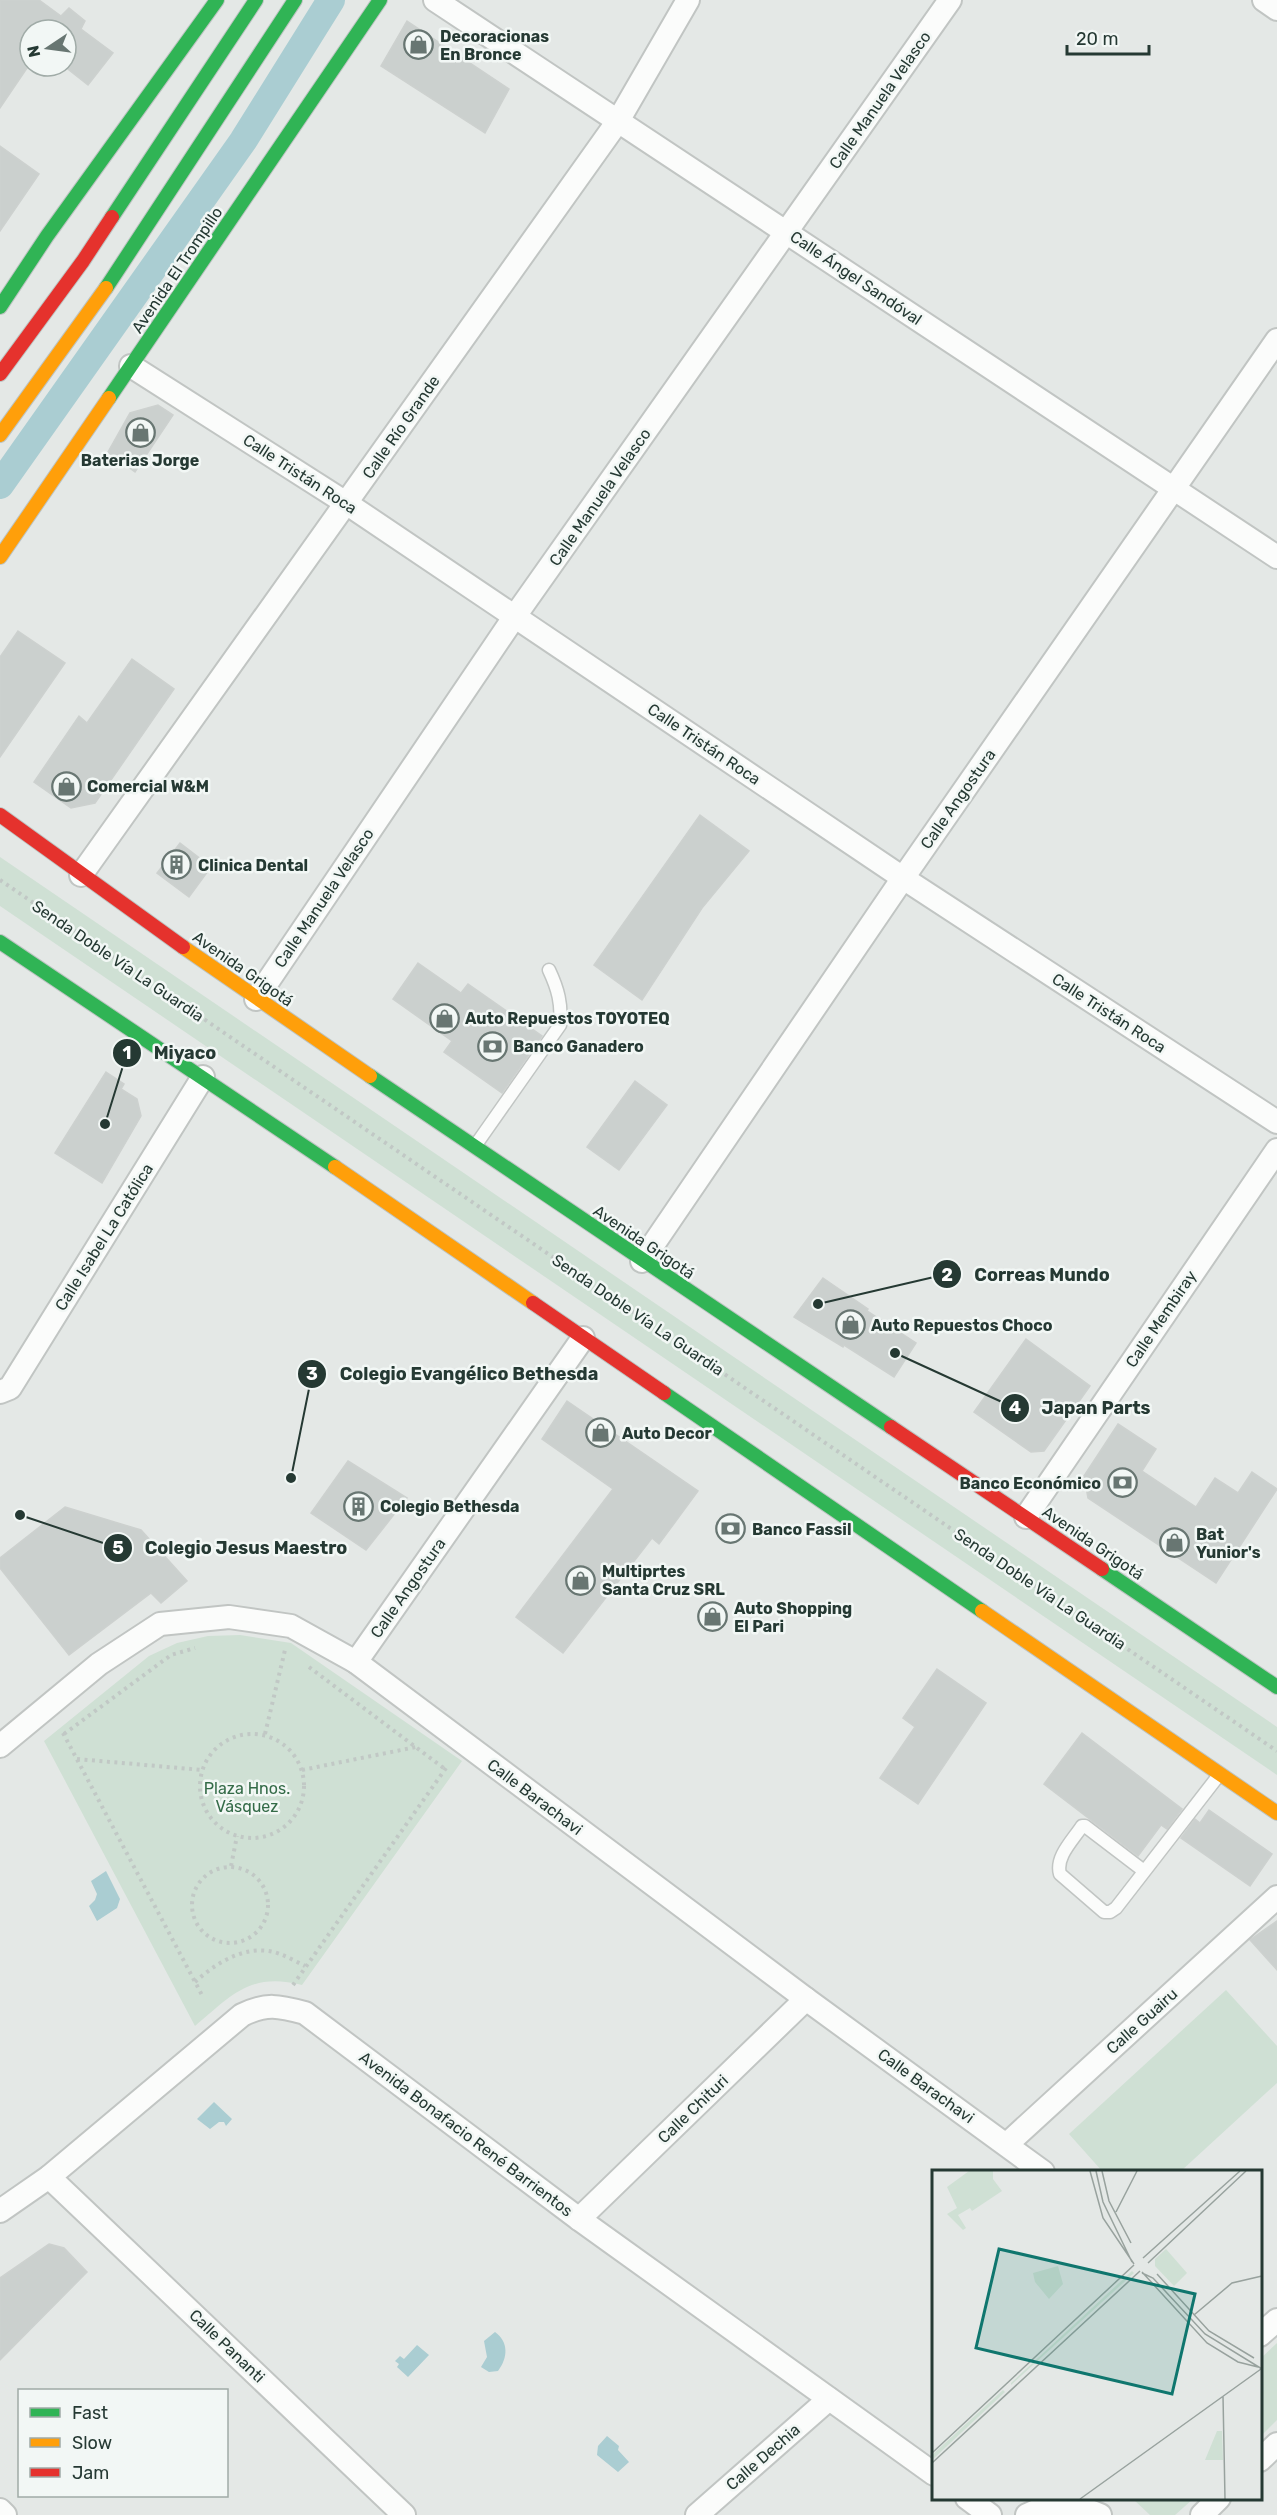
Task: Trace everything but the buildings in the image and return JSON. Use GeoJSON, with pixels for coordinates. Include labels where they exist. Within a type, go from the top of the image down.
{"type":"FeatureCollection","features":[{"type":"Feature","properties":{"kind":"main road"},"geometry":{"type":"LineString","coordinates":[[1,301],[217,0]]}},
{"type":"Feature","properties":{"kind":"main road"},"geometry":{"type":"LineString","coordinates":[[0,435],[111,280],[295,0]]}},
{"type":"Feature","properties":{"kind":"main road","name":"Avenida El Trompillo"},"geometry":{"type":"LineString","coordinates":[[0,556],[381,0]]}},
{"type":"Feature","properties":{"kind":"main road"},"geometry":{"type":"LineString","coordinates":[[167,69],[254,4]]}},
{"type":"Feature","properties":{"kind":"main road"},"geometry":{"type":"LineString","coordinates":[[0,374],[83,261],[254,4]]}},
{"type":"Feature","properties":{"kind":"main road","name":"Avenida Grigotá"},"geometry":{"type":"LineString","coordinates":[[0,815],[256,999],[1277,1687]]}},
{"type":"Feature","properties":{"kind":"main road"},"geometry":{"type":"LineString","coordinates":[[0,942],[203,1077],[1277,1813]]}},
{"type":"Feature","properties":{"kind":"street","name":"Calle Ángel Sandóval"},"geometry":{"type":"LineString","coordinates":[[435,0],[1277,557]]}},
{"type":"Feature","properties":{"kind":"street","name":"Calle Río Grande"},"geometry":{"type":"LineString","coordinates":[[81,875],[618,121],[688,0]]}},
{"type":"Feature","properties":{"kind":"street","name":"Calle Manuela Velasco"},"geometry":{"type":"LineString","coordinates":[[256,999],[515,616],[950,0]]}},
{"type":"Feature","properties":{"kind":"street"},"geometry":{"type":"LineString","coordinates":[[1264,0],[1277,9]]}},
{"type":"Feature","properties":{"kind":"street","name":"Calle Angostura"},"geometry":{"type":"LineString","coordinates":[[642,1261],[903,878],[1277,340]]}},
{"type":"Feature","properties":{"kind":"street","name":"Calle Tristán Roca"},"geometry":{"type":"LineString","coordinates":[[131,366],[346,503],[903,878],[1277,1122]]}},
{"type":"Feature","properties":{"kind":"street","name":"Calle Isabel La Católica"},"geometry":{"type":"LineString","coordinates":[[0,1392],[10,1388],[203,1077]]}},
{"type":"Feature","properties":{"kind":"street","name":"Calle Membiray"},"geometry":{"type":"LineString","coordinates":[[1026,1518],[1277,1150]]}},
{"type":"Feature","properties":{"kind":"street","name":"Calle Angostura"},"geometry":{"type":"LineString","coordinates":[[356,1662],[583,1338]]}},
{"type":"Feature","properties":{"kind":"street","name":"Calle Barachavi"},"geometry":{"type":"LineString","coordinates":[[0,1746],[99,1664],[160,1624],[229,1617],[291,1626],[356,1662],[806,1999],[1040,2170]]}},
{"type":"Feature","properties":{"kind":"street","name":"Calle Guairu"},"geometry":{"type":"LineString","coordinates":[[1006,2144],[1277,1897]]}},
{"type":"Feature","properties":{"kind":"street","name":"Calle Chituri"},"geometry":{"type":"LineString","coordinates":[[579,2219],[806,1999]]}},
{"type":"Feature","properties":{"kind":"street","name":"Avenida Bonafacio René Barrientos"},"geometry":{"type":"LineString","coordinates":[[0,2211],[49,2177],[242,2015],[258,2007],[281,2006],[304,2013],[579,2219],[932,2473]]}},
{"type":"Feature","properties":{"kind":"street","name":"Calle Pananti"},"geometry":{"type":"LineString","coordinates":[[49,2177],[404,2515]]}},
{"type":"Feature","properties":{"kind":"street"},"geometry":{"type":"LineString","coordinates":[[1262,2333],[1277,2320]]}},
{"type":"Feature","properties":{"kind":"street","name":"Calle Dechia"},"geometry":{"type":"LineString","coordinates":[[697,2515],[829,2399]]}},
{"type":"Feature","properties":{"kind":"street"},"geometry":{"type":"LineString","coordinates":[[1262,2458],[1277,2444]]}},
{"type":"Feature","properties":{"kind":"street"},"geometry":{"type":"LineString","coordinates":[[969,2500],[990,2515]]}},
{"type":"Feature","properties":{"kind":"street"},"geometry":{"type":"LineString","coordinates":[[1202,2515],[1218,2500]]}},
{"type":"Feature","properties":{"kind":"street"},"geometry":{"type":"LineString","coordinates":[[1027,2515],[1067,2502],[1100,2515]]}},
{"type":"Feature","properties":{"kind":"street"},"geometry":{"type":"LineString","coordinates":[[0,2510],[5,2515]]}},
{"type":"Feature","properties":{"kind":"lane"},"geometry":{"type":"LineString","coordinates":[[475,1148],[560,1025],[561,1007],[557,987],[549,970]]}},
{"type":"Feature","properties":{"kind":"lane"},"geometry":{"type":"LineString","coordinates":[[1144,1871],[1085,1826],[1082,1826],[1059,1860],[1058,1867],[1060,1874],[1104,1912],[1110,1912],[1116,1908],[1220,1774]]}},
{"type":"Feature","properties":{"kind":"path","name":"Senda Doble Vía La Guardia"},"geometry":{"type":"LineString","coordinates":[[0,880],[1277,1751]]}},
{"type":"Feature","properties":{"kind":"path"},"geometry":{"type":"LineString","coordinates":[[64,1734],[171,1655],[199,1646]]}},
{"type":"Feature","properties":{"kind":"path"},"geometry":{"type":"LineString","coordinates":[[277,1648],[285,1649],[294,1656]]}},
{"type":"Feature","properties":{"kind":"path"},"geometry":{"type":"LineString","coordinates":[[265,1734],[285,1649]]}},
{"type":"Feature","properties":{"kind":"path"},"geometry":{"type":"LineString","coordinates":[[304,1663],[446,1769]]}},
{"type":"Feature","properties":{"kind":"path"},"geometry":{"type":"LineString","coordinates":[[60,1727],[203,1997]]}},
{"type":"Feature","properties":{"kind":"path"},"geometry":{"type":"LineString","coordinates":[[238,1734],[265,1734],[288,1747],[302,1770],[304,1792],[297,1814],[281,1830],[260,1838],[237,1836],[218,1827],[205,1810],[199,1791],[202,1770],[215,1747],[238,1734]]}},
{"type":"Feature","properties":{"kind":"path"},"geometry":{"type":"LineString","coordinates":[[281,2006],[305,1966],[463,1743]]}},
{"type":"Feature","properties":{"kind":"path"},"geometry":{"type":"LineString","coordinates":[[302,1770],[416,1747]]}},
{"type":"Feature","properties":{"kind":"path"},"geometry":{"type":"LineString","coordinates":[[77,1759],[202,1770]]}},
{"type":"Feature","properties":{"kind":"path"},"geometry":{"type":"LineString","coordinates":[[231,1866],[237,1836]]}},
{"type":"Feature","properties":{"kind":"path"},"geometry":{"type":"LineString","coordinates":[[231,1866],[252,1872],[266,1889],[268,1911],[264,1921],[259,1931],[241,1943],[218,1942],[200,1930],[191,1910],[195,1888],[210,1871],[231,1866]]}},
{"type":"Feature","properties":{"kind":"path"},"geometry":{"type":"LineString","coordinates":[[240,1954],[241,1943]]}},
{"type":"Feature","properties":{"kind":"path"},"geometry":{"type":"LineString","coordinates":[[195,1982],[207,1970],[230,1956],[255,1951],[278,1953],[305,1966]]}},
{"type":"Feature","properties":{"kind":"green space"},"geometry":{"type":"Polygon","coordinates":[[[0,857],[1277,1727],[1277,1775],[0,906],[0,857]]]}},
{"type":"Feature","properties":{"kind":"green space","name":"Plaza Hnos. Vásquez"},"geometry":{"type":"Polygon","coordinates":[[[240,1635],[291,1643],[462,1761],[302,1985],[284,1982],[255,1984],[231,1996],[195,2026],[44,1741],[149,1656],[177,1643],[208,1636],[240,1635]]]}},
{"type":"Feature","properties":{"kind":"green space"},"geometry":{"type":"Polygon","coordinates":[[[1226,1990],[1277,2046],[1277,2083],[1182,2170],[1101,2170],[1069,2134],[1226,1990]]]}},
{"type":"Feature","properties":{"kind":"green space"},"geometry":{"type":"Polygon","coordinates":[[[1277,2343],[1277,2420],[1262,2435],[1262,2357],[1277,2343]]]}},
{"type":"Feature","properties":{"kind":"green space"},"geometry":{"type":"Polygon","coordinates":[[[1134,2500],[1192,2500],[1175,2515],[1150,2515],[1134,2500]]]}},
{"type":"Feature","properties":{"kind":"water"},"geometry":{"type":"Polygon","coordinates":[[[106,1871],[120,1899],[117,1908],[97,1921],[89,1906],[97,1894],[91,1881],[106,1871]]]}},
{"type":"Feature","properties":{"kind":"water"},"geometry":{"type":"Polygon","coordinates":[[[214,2102],[232,2119],[226,2126],[224,2122],[219,2122],[210,2129],[197,2119],[214,2102]]]}},
{"type":"Feature","properties":{"kind":"water"},"geometry":{"type":"Polygon","coordinates":[[[495,2332],[503,2340],[506,2350],[504,2361],[498,2371],[489,2372],[481,2367],[487,2357],[484,2341],[495,2332]]]}},
{"type":"Feature","properties":{"kind":"water"},"geometry":{"type":"Polygon","coordinates":[[[417,2345],[429,2355],[408,2377],[397,2367],[399,2364],[395,2361],[400,2356],[404,2359],[417,2345]]]}},
{"type":"Feature","properties":{"kind":"water"},"geometry":{"type":"Polygon","coordinates":[[[607,2436],[619,2446],[618,2450],[629,2462],[618,2472],[597,2455],[598,2446],[607,2436]]]}},
{"type":"Feature","properties":{"kind":"waterway"},"geometry":{"type":"LineString","coordinates":[[0,485],[243,141],[331,0]]}},
{"type":"Feature","properties":{"kind":"traffic: fast"},"geometry":{"type":"LineString","coordinates":[[0,307],[47,236],[217,0]]}},
{"type":"Feature","properties":{"kind":"traffic: fast"},"geometry":{"type":"LineString","coordinates":[[112,217],[256,0]]}},
{"type":"Feature","properties":{"kind":"traffic: fast"},"geometry":{"type":"LineString","coordinates":[[106,288],[295,0]]}},
{"type":"Feature","properties":{"kind":"traffic: fast"},"geometry":{"type":"LineString","coordinates":[[109,398],[380,0]]}},
{"type":"Feature","properties":{"kind":"traffic: fast"},"geometry":{"type":"LineString","coordinates":[[0,942],[335,1167]]}},
{"type":"Feature","properties":{"kind":"traffic: fast"},"geometry":{"type":"LineString","coordinates":[[370,1076],[891,1427]]}},
{"type":"Feature","properties":{"kind":"traffic: fast"},"geometry":{"type":"LineString","coordinates":[[664,1393],[982,1611]]}},
{"type":"Feature","properties":{"kind":"traffic: fast"},"geometry":{"type":"LineString","coordinates":[[1102,1569],[1277,1687]]}},
{"type":"Feature","properties":{"kind":"traffic: slow"},"geometry":{"type":"LineString","coordinates":[[0,435],[106,288]]}},
{"type":"Feature","properties":{"kind":"traffic: slow"},"geometry":{"type":"LineString","coordinates":[[0,557],[109,398]]}},
{"type":"Feature","properties":{"kind":"traffic: slow"},"geometry":{"type":"LineString","coordinates":[[183,947],[370,1076]]}},
{"type":"Feature","properties":{"kind":"traffic: slow"},"geometry":{"type":"LineString","coordinates":[[335,1167],[533,1303]]}},
{"type":"Feature","properties":{"kind":"traffic: slow"},"geometry":{"type":"LineString","coordinates":[[982,1611],[1277,1813]]}},
{"type":"Feature","properties":{"kind":"traffic: jam"},"geometry":{"type":"LineString","coordinates":[[0,374],[83,261],[112,217]]}},
{"type":"Feature","properties":{"kind":"traffic: jam"},"geometry":{"type":"LineString","coordinates":[[0,815],[183,947]]}},
{"type":"Feature","properties":{"kind":"traffic: jam"},"geometry":{"type":"LineString","coordinates":[[533,1303],[664,1393]]}},
{"type":"Feature","properties":{"kind":"traffic: jam"},"geometry":{"type":"LineString","coordinates":[[891,1427],[1102,1569]]}},
{"type":"Feature","properties":{"kind":"place","name":"Decoracionas En Bronce"},"geometry":{"type":"Point","coordinates":[419,45]}},
{"type":"Feature","properties":{"kind":"place","name":"Baterias Jorge"},"geometry":{"type":"Point","coordinates":[140,432]}},
{"type":"Feature","properties":{"kind":"place","name":"Comercial W&M"},"geometry":{"type":"Point","coordinates":[66,786]}},
{"type":"Feature","properties":{"kind":"place","name":"Clinica Dental"},"geometry":{"type":"Point","coordinates":[177,865]}},
{"type":"Feature","properties":{"kind":"place","name":"Auto Repuestos TOYOTEQ"},"geometry":{"type":"Point","coordinates":[444,1018]}},
{"type":"Feature","properties":{"kind":"place","name":"Banco Ganadero"},"geometry":{"type":"Point","coordinates":[492,1046]}},
{"type":"Feature","properties":{"kind":"place","name":"Miyaco"},"geometry":{"type":"Point","coordinates":[105,1124]}},
{"type":"Feature","properties":{"kind":"place","name":"Correas Mundo"},"geometry":{"type":"Point","coordinates":[818,1304]}},
{"type":"Feature","properties":{"kind":"place","name":"Auto Repuestos Choco"},"geometry":{"type":"Point","coordinates":[850,1325]}},
{"type":"Feature","properties":{"kind":"place","name":"Japan Parts"},"geometry":{"type":"Point","coordinates":[895,1353]}},
{"type":"Feature","properties":{"kind":"place","name":"Auto Decor"},"geometry":{"type":"Point","coordinates":[601,1433]}},
{"type":"Feature","properties":{"kind":"place","name":"Colegio Evangélico Bethesda"},"geometry":{"type":"Point","coordinates":[291,1478]}},
{"type":"Feature","properties":{"kind":"place","name":"Banco Económico"},"geometry":{"type":"Point","coordinates":[1122,1483]}},
{"type":"Feature","properties":{"kind":"place","name":"Colegio Bethesda"},"geometry":{"type":"Point","coordinates":[359,1506]}},
{"type":"Feature","properties":{"kind":"place","name":"Colegio Jesus Maestro"},"geometry":{"type":"Point","coordinates":[20,1515]}},
{"type":"Feature","properties":{"kind":"place","name":"Banco Fassil"},"geometry":{"type":"Point","coordinates":[731,1529]}},
{"type":"Feature","properties":{"kind":"place","name":"Bat Yunior's"},"geometry":{"type":"Point","coordinates":[1175,1543]}},
{"type":"Feature","properties":{"kind":"place","name":"Multiprtes Santa Cruz SRL"},"geometry":{"type":"Point","coordinates":[581,1580]}},
{"type":"Feature","properties":{"kind":"place","name":"Auto Shopping El Pari"},"geometry":{"type":"Point","coordinates":[713,1617]}}]}
